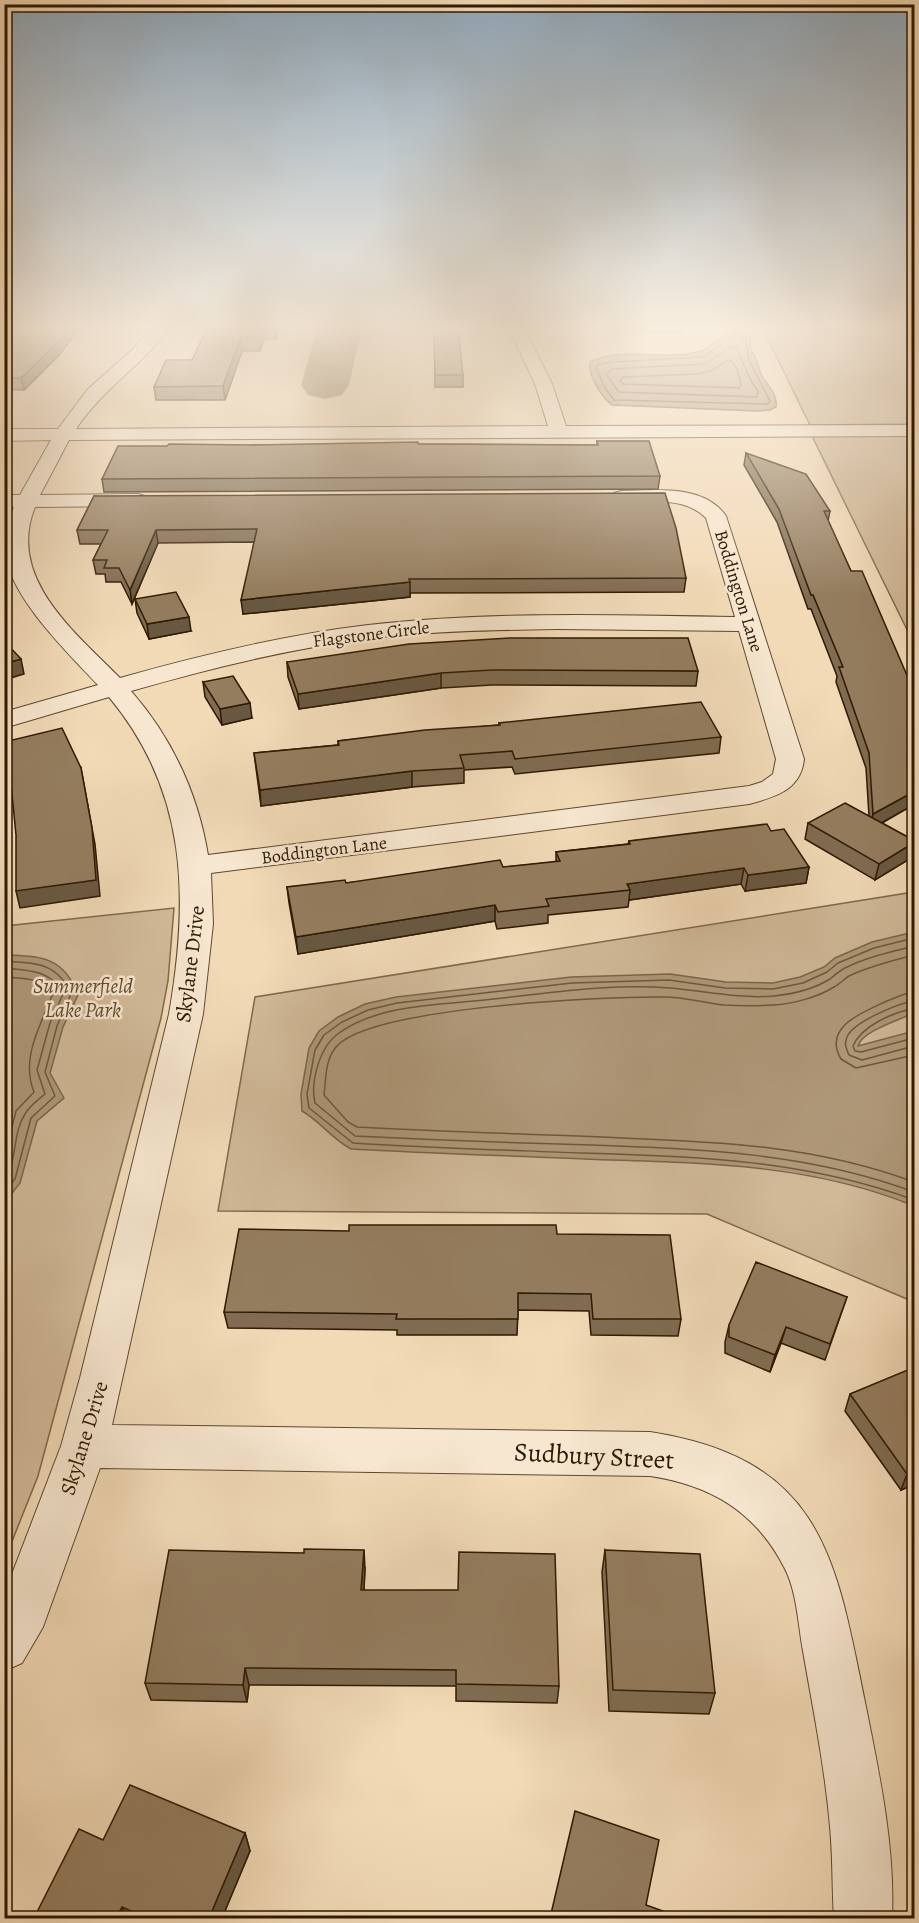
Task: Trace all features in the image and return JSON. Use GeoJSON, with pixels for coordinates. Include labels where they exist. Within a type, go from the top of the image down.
{"type":"FeatureCollection","features":[{"type":"Feature","properties":{"kind":"street","name":"Skylane Drive"},"geometry":{"type":"LineString","coordinates":[[4,1645],[25,1609],[84,1446],[102,1378],[186,1014],[199,906],[195,866],[184,811],[172,776],[154,741],[114,688],[34,598],[21,575],[15,554],[16,500],[76,417]]}},
{"type":"Feature","properties":{"kind":"street"},"geometry":{"type":"LineString","coordinates":[[554,417],[558,432]]}},
{"type":"Feature","properties":{"kind":"street"},"geometry":{"type":"LineString","coordinates":[[4,435],[915,430]]}},
{"type":"Feature","properties":{"kind":"street","name":"Boddington Lane"},"geometry":{"type":"LineString","coordinates":[[195,866],[766,791],[781,783],[790,772],[790,759],[716,516],[712,511],[697,503],[677,498],[599,497]]}},
{"type":"Feature","properties":{"kind":"street"},"geometry":{"type":"LineString","coordinates":[[16,500],[158,500]]}},
{"type":"Feature","properties":{"kind":"street","name":"Flagstone Circle"},"geometry":{"type":"LineString","coordinates":[[4,720],[240,654],[366,633],[494,623],[749,624]]}},
{"type":"Feature","properties":{"kind":"street","name":"Sudbury Street"},"geometry":{"type":"LineString","coordinates":[[84,1446],[650,1454],[678,1457],[726,1474],[769,1505],[795,1540],[801,1549],[819,1600],[851,1773],[861,1850],[863,1918]]}},
{"type":"Feature","properties":{"kind":"green space"},"geometry":{"type":"Polygon","coordinates":[[[806,417],[914,417],[914,424],[810,425],[806,417]]]}},
{"type":"Feature","properties":{"kind":"green space"},"geometry":{"type":"Polygon","coordinates":[[[914,435],[914,644],[812,436],[914,435]]]}},
{"type":"Feature","properties":{"kind":"green space"},"geometry":{"type":"Polygon","coordinates":[[[914,892],[914,1302],[707,1214],[218,1211],[255,997],[914,892]]]}},
{"type":"Feature","properties":{"kind":"green space","name":"Summerfield Lake Park"},"geometry":{"type":"Polygon","coordinates":[[[174,908],[168,981],[161,1018],[38,1476],[5,1559],[5,926],[174,908]]]}},
{"type":"Feature","properties":{"kind":"water"},"geometry":{"type":"Polygon","coordinates":[[[914,932],[914,1013],[882,1026],[866,1036],[858,1046],[914,1031],[914,1206],[840,1182],[726,1165],[351,1149],[302,1111],[301,1094],[309,1048],[319,1031],[338,1017],[365,1004],[396,997],[571,977],[670,974],[726,982],[773,983],[800,977],[872,942],[914,932]]]}},
{"type":"Feature","properties":{"kind":"water"},"geometry":{"type":"Polygon","coordinates":[[[4,955],[30,956],[50,961],[66,973],[78,995],[63,1027],[50,1073],[64,1098],[37,1121],[20,1183],[5,1202],[4,955]]]}},
{"type":"Feature","properties":{"kind":"building"},"geometry":{"type":"Polygon","coordinates":[[[597,441],[649,441],[660,476],[102,479],[118,446],[418,442],[418,444],[598,445],[597,441]]]}},
{"type":"Feature","properties":{"kind":"building"},"geometry":{"type":"Polygon","coordinates":[[[746,453],[806,474],[830,511],[824,511],[851,571],[862,571],[915,694],[915,698],[910,698],[915,709],[915,791],[873,814],[869,753],[839,667],[843,667],[813,595],[811,595],[779,509],[746,453]]]}},
{"type":"Feature","properties":{"kind":"building"},"geometry":{"type":"Polygon","coordinates":[[[665,493],[676,528],[686,578],[409,579],[410,582],[241,600],[257,529],[156,530],[130,590],[119,568],[104,568],[107,560],[93,560],[108,530],[77,530],[94,496],[665,493]]]}},
{"type":"Feature","properties":{"kind":"building"},"geometry":{"type":"Polygon","coordinates":[[[176,592],[189,617],[147,624],[135,599],[176,592]]]}},
{"type":"Feature","properties":{"kind":"building"},"geometry":{"type":"Polygon","coordinates":[[[510,638],[688,638],[698,671],[492,670],[441,673],[298,694],[287,662],[409,644],[510,638]]]}},
{"type":"Feature","properties":{"kind":"building"},"geometry":{"type":"Polygon","coordinates":[[[4,641],[21,659],[4,664],[4,641]]]}},
{"type":"Feature","properties":{"kind":"building"},"geometry":{"type":"Polygon","coordinates":[[[233,676],[250,703],[220,709],[203,682],[233,676]]]}},
{"type":"Feature","properties":{"kind":"building"},"geometry":{"type":"Polygon","coordinates":[[[701,702],[721,737],[515,759],[512,751],[460,755],[464,768],[412,771],[260,790],[254,753],[339,745],[338,741],[425,730],[500,725],[499,723],[701,702]]]}},
{"type":"Feature","properties":{"kind":"building"},"geometry":{"type":"Polygon","coordinates":[[[62,728],[81,768],[92,828],[96,880],[16,891],[16,835],[11,784],[4,786],[4,742],[62,728]]]}},
{"type":"Feature","properties":{"kind":"building"},"geometry":{"type":"Polygon","coordinates":[[[845,803],[915,842],[879,864],[808,823],[845,803]]]}},
{"type":"Feature","properties":{"kind":"building"},"geometry":{"type":"Polygon","coordinates":[[[767,824],[771,831],[784,829],[809,867],[748,875],[744,868],[627,884],[630,890],[546,899],[549,906],[498,912],[495,905],[296,937],[287,887],[345,880],[346,883],[500,860],[503,867],[560,861],[556,852],[630,844],[629,841],[767,824]]]}},
{"type":"Feature","properties":{"kind":"building"},"geometry":{"type":"Polygon","coordinates":[[[349,1225],[556,1225],[557,1234],[670,1235],[681,1319],[593,1319],[591,1294],[518,1293],[518,1319],[396,1319],[397,1314],[224,1312],[239,1229],[349,1231],[349,1225]]]}},
{"type":"Feature","properties":{"kind":"building"},"geometry":{"type":"Polygon","coordinates":[[[756,1262],[847,1297],[830,1344],[786,1327],[775,1355],[729,1337],[729,1325],[756,1262]]]}},
{"type":"Feature","properties":{"kind":"building"},"geometry":{"type":"Polygon","coordinates":[[[915,1367],[915,1471],[907,1474],[850,1394],[915,1367]]]}},
{"type":"Feature","properties":{"kind":"building"},"geometry":{"type":"Polygon","coordinates":[[[304,1549],[364,1550],[361,1590],[458,1590],[459,1552],[555,1554],[559,1686],[456,1684],[456,1670],[245,1668],[243,1685],[145,1683],[169,1550],[304,1553],[304,1549]]]}},
{"type":"Feature","properties":{"kind":"building"},"geometry":{"type":"Polygon","coordinates":[[[605,1550],[700,1554],[715,1693],[613,1690],[605,1550]]]}},
{"type":"Feature","properties":{"kind":"building"},"geometry":{"type":"Polygon","coordinates":[[[130,1785],[245,1833],[209,1918],[147,1918],[122,1907],[116,1918],[34,1918],[79,1829],[103,1840],[130,1785]]]}},
{"type":"Feature","properties":{"kind":"building"},"geometry":{"type":"Polygon","coordinates":[[[575,1811],[659,1840],[646,1905],[682,1918],[550,1918],[575,1811]]]}}]}
